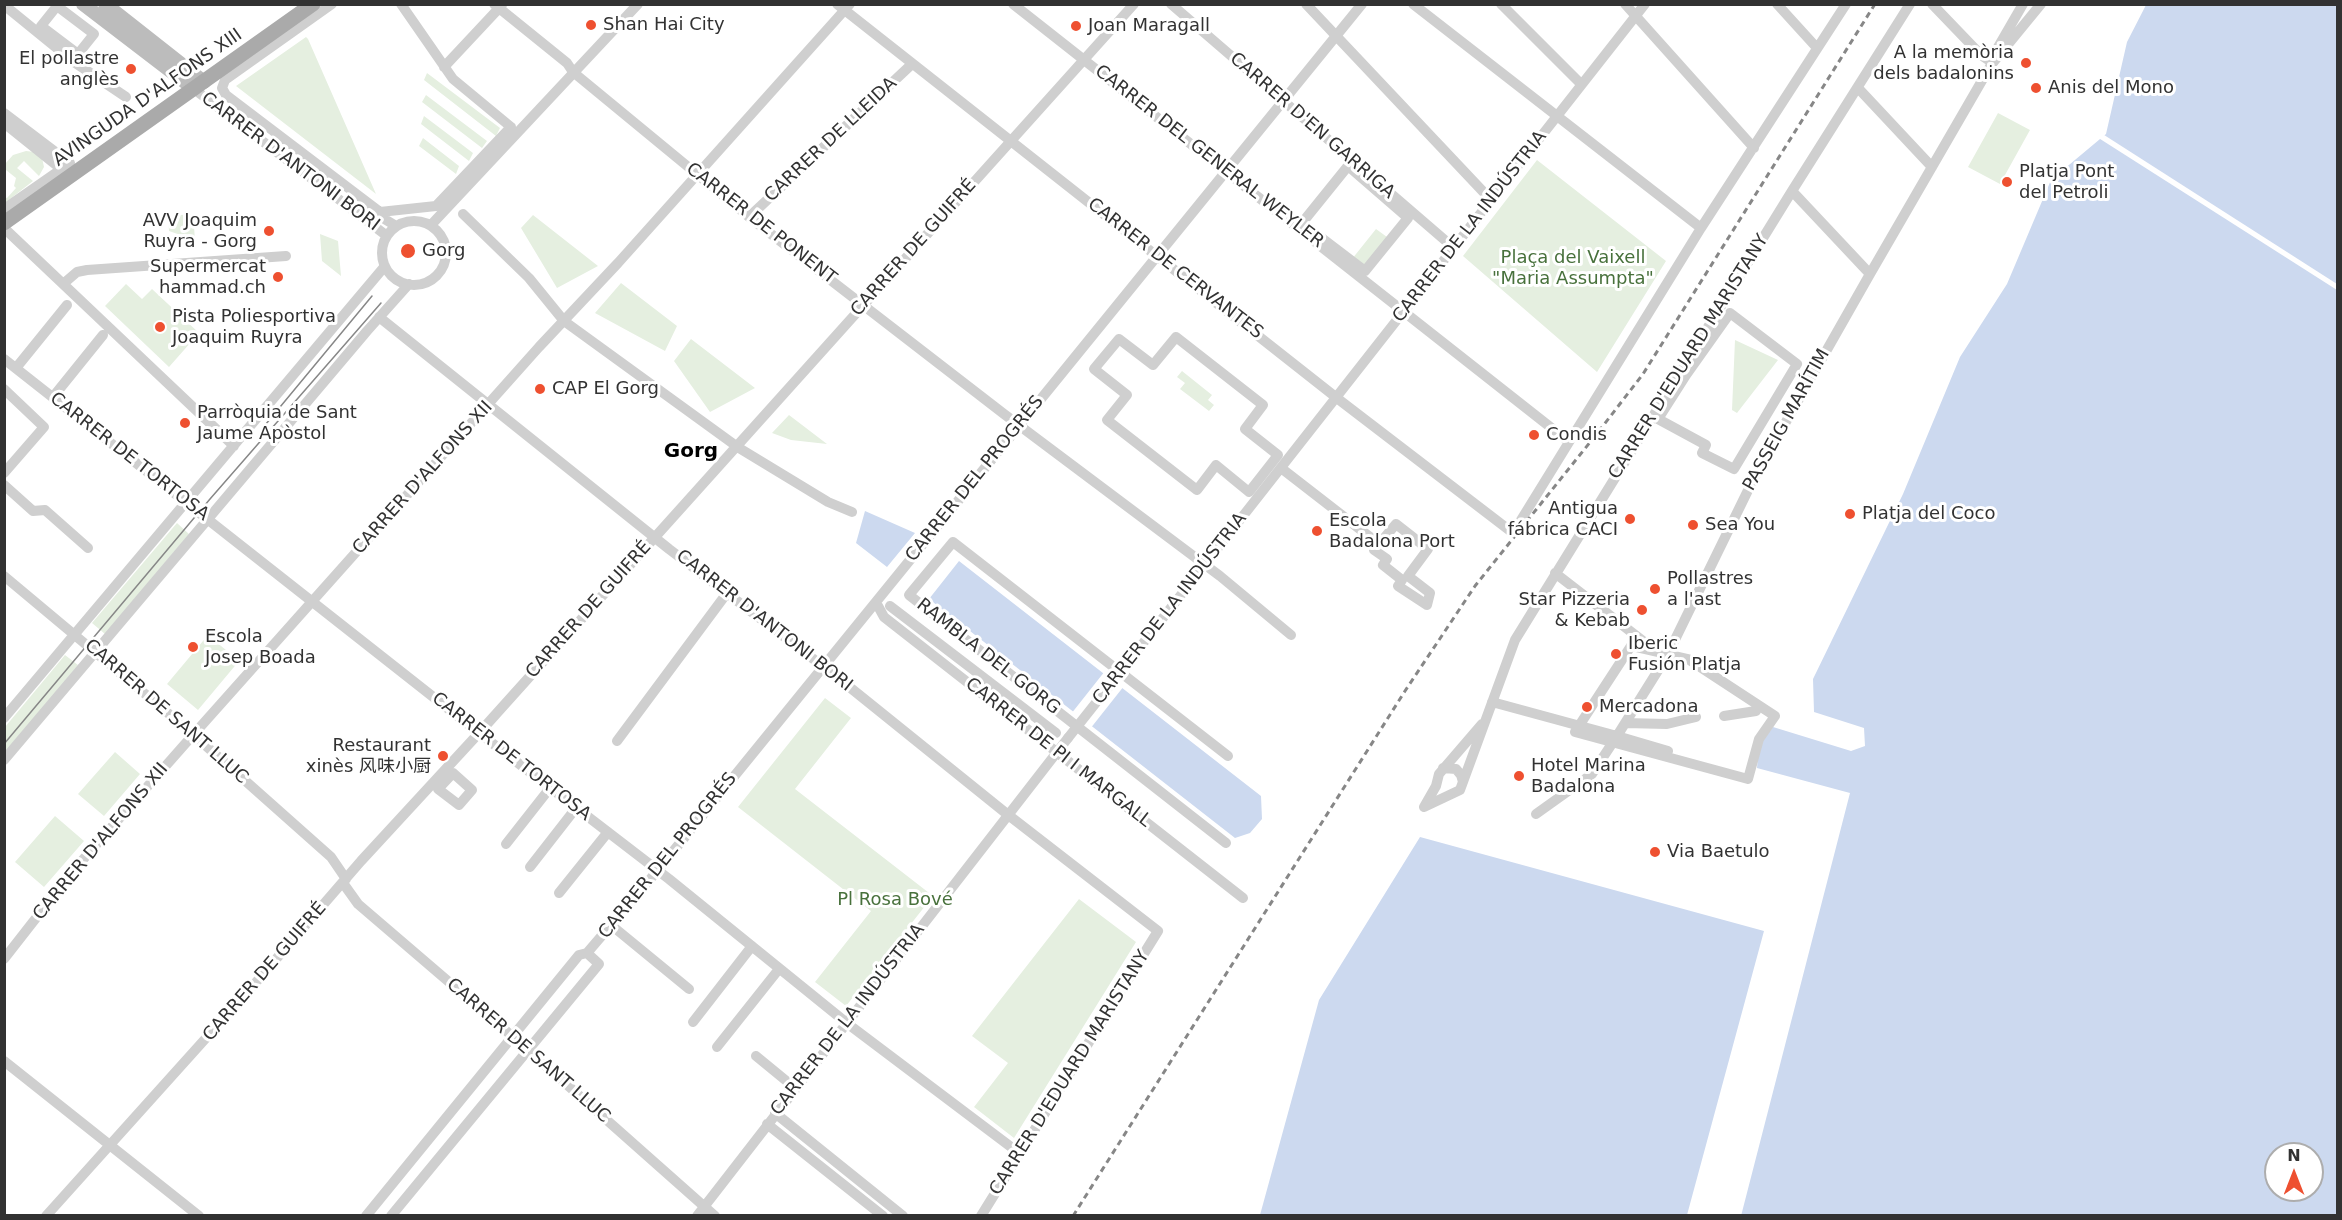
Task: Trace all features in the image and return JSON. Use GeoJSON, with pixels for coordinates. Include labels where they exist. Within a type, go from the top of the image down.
{"type":"FeatureCollection","features":[{"type":"Feature","properties":{"kind":"main road","name":"AVINGUDA D'ALFONS XIII"},"geometry":{"type":"LineString","coordinates":[[4,223],[66,173],[199,85],[313,4]]}},
{"type":"Feature","properties":{"kind":"street"},"geometry":{"type":"LineString","coordinates":[[83,4],[199,85]]}},
{"type":"Feature","properties":{"kind":"street"},"geometry":{"type":"LineString","coordinates":[[105,4],[199,85]]}},
{"type":"Feature","properties":{"kind":"street"},"geometry":{"type":"LineString","coordinates":[[332,4],[225,80],[222,88],[227,95],[380,212],[436,206],[511,127],[453,79],[401,4]]}},
{"type":"Feature","properties":{"kind":"street"},"geometry":{"type":"LineString","coordinates":[[431,225],[638,4]]}},
{"type":"Feature","properties":{"kind":"street","name":"CARRER DEL GENERAL WEYLER"},"geometry":{"type":"LineString","coordinates":[[1013,4],[1568,441]]}},
{"type":"Feature","properties":{"kind":"street","name":"CARRER DE GUIFRÉ"},"geometry":{"type":"LineString","coordinates":[[46,1215],[1134,4]]}},
{"type":"Feature","properties":{"kind":"street","name":"CARRER D'EN GARRIGA"},"geometry":{"type":"LineString","coordinates":[[1171,4],[1454,248]]}},
{"type":"Feature","properties":{"kind":"street"},"geometry":{"type":"LineString","coordinates":[[1306,4],[1491,200]]}},
{"type":"Feature","properties":{"kind":"street","name":"CARRER DEL PROGRÉS"},"geometry":{"type":"LineString","coordinates":[[366,1215],[579,955],[587,953],[658,870],[1362,4]]}},
{"type":"Feature","properties":{"kind":"street"},"geometry":{"type":"LineString","coordinates":[[1413,4],[1701,228]]}},
{"type":"Feature","properties":{"kind":"street"},"geometry":{"type":"LineString","coordinates":[[1501,4],[1581,84]]}},
{"type":"Feature","properties":{"kind":"street"},"geometry":{"type":"LineString","coordinates":[[1624,4],[1754,148]]}},
{"type":"Feature","properties":{"kind":"street","name":"CARRER DE LA INDÚSTRIA"},"geometry":{"type":"LineString","coordinates":[[701,1211],[775,1113],[848,1024],[1007,814],[1645,4]]}},
{"type":"Feature","properties":{"kind":"street"},"geometry":{"type":"LineString","coordinates":[[1777,4],[1817,48]]}},
{"type":"Feature","properties":{"kind":"street"},"geometry":{"type":"LineString","coordinates":[[1568,441],[1601,392],[1701,228],[1846,4]]}},
{"type":"Feature","properties":{"kind":"street","name":"CARRER D'EDUARD MARISTANY"},"geometry":{"type":"LineString","coordinates":[[1463,782],[1515,640],[1910,4]]}},
{"type":"Feature","properties":{"kind":"street"},"geometry":{"type":"LineString","coordinates":[[1932,4],[1981,55],[1990,61],[2023,4]]}},
{"type":"Feature","properties":{"kind":"street","name":"PASSEIG MARÍTIM"},"geometry":{"type":"LineString","coordinates":[[1536,814],[1592,774],[1625,723],[1754,478],[1870,274],[1991,65],[2041,4]]}},
{"type":"Feature","properties":{"kind":"street"},"geometry":{"type":"LineString","coordinates":[[4,5],[74,62],[126,97]]}},
{"type":"Feature","properties":{"kind":"street"},"geometry":{"type":"LineString","coordinates":[[57,6],[94,33],[78,54],[41,26],[57,6]]}},
{"type":"Feature","properties":{"kind":"street"},"geometry":{"type":"LineString","coordinates":[[444,67],[498,6]]}},
{"type":"Feature","properties":{"kind":"street","name":"CARRER DE PONENT"},"geometry":{"type":"LineString","coordinates":[[498,6],[567,63],[573,72],[749,217],[1205,564],[1291,635]]}},
{"type":"Feature","properties":{"kind":"street","name":"CARRER DE CERVANTES"},"geometry":{"type":"LineString","coordinates":[[844,7],[912,64],[1513,533],[1568,441]]}},
{"type":"Feature","properties":{"kind":"street","name":"CARRER D'ALFONS XII"},"geometry":{"type":"LineString","coordinates":[[4,959],[72,872],[844,7]]}},
{"type":"Feature","properties":{"kind":"street","name":"CARRER DE LLEIDA"},"geometry":{"type":"LineString","coordinates":[[749,217],[912,64]]}},
{"type":"Feature","properties":{"kind":"street","name":"CARRER D'ANTONI BORI"},"geometry":{"type":"LineString","coordinates":[[199,85],[373,212],[396,226]]}},
{"type":"Feature","properties":{"kind":"street","name":"CARRER D'ANTONI BORI"},"geometry":{"type":"LineString","coordinates":[[199,85],[387,236]]}},
{"type":"Feature","properties":{"kind":"street"},"geometry":{"type":"LineString","coordinates":[[1858,88],[1932,167]]}},
{"type":"Feature","properties":{"kind":"street"},"geometry":{"type":"LineString","coordinates":[[4,112],[70,163],[66,173],[4,209]]}},
{"type":"Feature","properties":{"kind":"street"},"geometry":{"type":"LineString","coordinates":[[4,123],[66,173]]}},
{"type":"Feature","properties":{"kind":"street"},"geometry":{"type":"LineString","coordinates":[[1348,166],[1408,218],[1365,271],[1302,223],[1348,166]]}},
{"type":"Feature","properties":{"kind":"street"},"geometry":{"type":"LineString","coordinates":[[1792,191],[1870,274]]}},
{"type":"Feature","properties":{"kind":"street"},"geometry":{"type":"LineString","coordinates":[[462,214],[529,278],[564,321],[736,446],[828,502],[852,512]]}},
{"type":"Feature","properties":{"kind":"street"},"geometry":{"type":"LineString","coordinates":[[412,220],[431,225],[444,240],[446,255],[435,277],[409,284],[393,277],[385,266],[382,252],[387,236],[396,226],[412,220]]}},
{"type":"Feature","properties":{"kind":"street"},"geometry":{"type":"LineString","coordinates":[[4,228],[234,446]]}},
{"type":"Feature","properties":{"kind":"street"},"geometry":{"type":"LineString","coordinates":[[63,284],[77,272],[87,270],[286,256]]}},
{"type":"Feature","properties":{"kind":"street"},"geometry":{"type":"LineString","coordinates":[[4,718],[385,266]]}},
{"type":"Feature","properties":{"kind":"street"},"geometry":{"type":"LineString","coordinates":[[4,760],[409,284]]}},
{"type":"Feature","properties":{"kind":"street"},"geometry":{"type":"LineString","coordinates":[[19,364],[68,303]]}},
{"type":"Feature","properties":{"kind":"street"},"geometry":{"type":"LineString","coordinates":[[1730,313],[1797,364],[1734,469],[1702,453],[1706,446],[1658,419],[1730,313]]}},
{"type":"Feature","properties":{"kind":"street","name":"CARRER D'ANTONI BORI"},"geometry":{"type":"LineString","coordinates":[[379,317],[1158,932]]}},
{"type":"Feature","properties":{"kind":"street"},"geometry":{"type":"LineString","coordinates":[[53,397],[103,335]]}},
{"type":"Feature","properties":{"kind":"street"},"geometry":{"type":"LineString","coordinates":[[1176,337],[1263,405],[1245,429],[1278,455],[1249,492],[1216,465],[1197,490],[1107,420],[1127,395],[1094,369],[1119,339],[1153,365],[1176,337]]}},
{"type":"Feature","properties":{"kind":"street","name":"CARRER DE TORTOSA"},"geometry":{"type":"LineString","coordinates":[[4,359],[19,364],[53,397],[479,734],[658,870],[848,1024],[1019,1154]]}},
{"type":"Feature","properties":{"kind":"street"},"geometry":{"type":"LineString","coordinates":[[4,390],[44,427],[4,473]]}},
{"type":"Feature","properties":{"kind":"street"},"geometry":{"type":"LineString","coordinates":[[1281,468],[1379,544]]}},
{"type":"Feature","properties":{"kind":"street"},"geometry":{"type":"LineString","coordinates":[[4,485],[33,511],[45,510],[88,548]]}},
{"type":"Feature","properties":{"kind":"street"},"geometry":{"type":"LineString","coordinates":[[1396,524],[1428,549],[1408,576],[1430,593],[1427,604],[1398,586],[1402,580],[1383,565],[1387,559],[1374,550],[1379,544],[1396,524]]}},
{"type":"Feature","properties":{"kind":"street","name":"RAMBLA DEL GORG"},"geometry":{"type":"LineString","coordinates":[[1226,843],[909,596],[952,542],[1228,756]]}},
{"type":"Feature","properties":{"kind":"street"},"geometry":{"type":"LineString","coordinates":[[1555,573],[1662,653],[1688,666],[1756,711],[1770,723]]}},
{"type":"Feature","properties":{"kind":"street","name":"CARRER DE SANT LLUC"},"geometry":{"type":"LineString","coordinates":[[4,576],[96,651],[332,857],[358,904],[527,1049],[701,1211],[715,1215]]}},
{"type":"Feature","properties":{"kind":"street"},"geometry":{"type":"LineString","coordinates":[[617,741],[727,592]]}},
{"type":"Feature","properties":{"kind":"street","name":"CARRER DE PI I MARGALL"},"geometry":{"type":"LineString","coordinates":[[878,606],[885,617],[1243,898]]}},
{"type":"Feature","properties":{"kind":"street"},"geometry":{"type":"LineString","coordinates":[[890,606],[1056,733]]}},
{"type":"Feature","properties":{"kind":"street"},"geometry":{"type":"LineString","coordinates":[[1492,702],[1579,726],[1748,779],[1759,739],[1775,716],[1688,659],[1631,646],[1579,726]]}},
{"type":"Feature","properties":{"kind":"street"},"geometry":{"type":"LineString","coordinates":[[1724,716],[1756,711]]}},
{"type":"Feature","properties":{"kind":"street"},"geometry":{"type":"LineString","coordinates":[[1625,723],[1667,724],[1696,717]]}},
{"type":"Feature","properties":{"kind":"street","name":"CARRER D'EDUARD MARISTANY"},"geometry":{"type":"LineString","coordinates":[[1443,768],[1486,719]]}},
{"type":"Feature","properties":{"kind":"street"},"geometry":{"type":"LineString","coordinates":[[1615,739],[1741,773]]}},
{"type":"Feature","properties":{"kind":"street"},"geometry":{"type":"LineString","coordinates":[[1443,768],[1456,769],[1463,782],[1460,790],[1453,795],[1424,807],[1443,768]]}},
{"type":"Feature","properties":{"kind":"street"},"geometry":{"type":"LineString","coordinates":[[1436,786],[1443,794],[1453,795]]}},
{"type":"Feature","properties":{"kind":"street"},"geometry":{"type":"LineString","coordinates":[[506,843],[550,788]]}},
{"type":"Feature","properties":{"kind":"street"},"geometry":{"type":"LineString","coordinates":[[530,867],[576,808]]}},
{"type":"Feature","properties":{"kind":"street"},"geometry":{"type":"LineString","coordinates":[[559,893],[608,832]]}},
{"type":"Feature","properties":{"kind":"street"},"geometry":{"type":"LineString","coordinates":[[610,925],[688,989]]}},
{"type":"Feature","properties":{"kind":"street","name":"CARRER D'EDUARD MARISTANY"},"geometry":{"type":"LineString","coordinates":[[981,1215],[1158,932]]}},
{"type":"Feature","properties":{"kind":"street"},"geometry":{"type":"LineString","coordinates":[[693,1022],[752,946]]}},
{"type":"Feature","properties":{"kind":"street","name":"CARRER DEL PROGRÉS"},"geometry":{"type":"LineString","coordinates":[[391,1215],[599,964],[587,953]]}},
{"type":"Feature","properties":{"kind":"street"},"geometry":{"type":"LineString","coordinates":[[717,1047],[780,969]]}},
{"type":"Feature","properties":{"kind":"street"},"geometry":{"type":"LineString","coordinates":[[756,1056],[795,1088]]}},
{"type":"Feature","properties":{"kind":"street"},"geometry":{"type":"LineString","coordinates":[[4,1061],[199,1215]]}},
{"type":"Feature","properties":{"kind":"street"},"geometry":{"type":"LineString","coordinates":[[775,1113],[903,1215]]}},
{"type":"Feature","properties":{"kind":"street"},"geometry":{"type":"LineString","coordinates":[[767,1124],[883,1215]]}},
{"type":"Feature","properties":{"kind":"green space"},"geometry":{"type":"Polygon","coordinates":[[[306,37],[308,39],[376,194],[236,86],[306,37]]]}},
{"type":"Feature","properties":{"kind":"green space"},"geometry":{"type":"Polygon","coordinates":[[[427,73],[500,128],[496,136],[424,80],[427,73]]]}},
{"type":"Feature","properties":{"kind":"green space"},"geometry":{"type":"Polygon","coordinates":[[[426,95],[487,141],[482,148],[422,102],[426,95]]]}},
{"type":"Feature","properties":{"kind":"green space"},"geometry":{"type":"Polygon","coordinates":[[[1998,113],[2030,130],[2000,184],[1968,167],[1998,113]]]}},
{"type":"Feature","properties":{"kind":"green space"},"geometry":{"type":"Polygon","coordinates":[[[424,116],[473,153],[469,161],[421,124],[424,116]]]}},
{"type":"Feature","properties":{"kind":"green space"},"geometry":{"type":"Polygon","coordinates":[[[423,138],[459,166],[456,174],[419,146],[423,138]]]}},
{"type":"Feature","properties":{"kind":"green space"},"geometry":{"type":"Polygon","coordinates":[[[26,151],[35,152],[42,158],[44,167],[39,176],[24,161],[17,168],[33,181],[5,203],[4,197],[7,198],[16,188],[14,186],[16,178],[6,170],[5,164],[13,155],[26,151]]]}},
{"type":"Feature","properties":{"kind":"green space","name":"Plaça del Vaixell \"Maria Assumpta\""},"geometry":{"type":"Polygon","coordinates":[[[1537,160],[1666,261],[1597,372],[1463,256],[1537,160]]]}},
{"type":"Feature","properties":{"kind":"green space"},"geometry":{"type":"Polygon","coordinates":[[[193,214],[195,240],[169,231],[168,216],[193,214]]]}},
{"type":"Feature","properties":{"kind":"green space"},"geometry":{"type":"Polygon","coordinates":[[[533,215],[598,266],[557,288],[521,228],[533,215]]]}},
{"type":"Feature","properties":{"kind":"green space"},"geometry":{"type":"Polygon","coordinates":[[[1376,229],[1387,237],[1363,267],[1352,259],[1376,229]]]}},
{"type":"Feature","properties":{"kind":"green space"},"geometry":{"type":"Polygon","coordinates":[[[320,234],[338,241],[341,276],[322,261],[320,234]]]}},
{"type":"Feature","properties":{"kind":"green space"},"geometry":{"type":"Polygon","coordinates":[[[621,283],[677,326],[665,351],[595,313],[621,283]]]}},
{"type":"Feature","properties":{"kind":"green space","name":"Pista Poliesportiva Joaquim Ruyra"},"geometry":{"type":"Polygon","coordinates":[[[126,284],[142,299],[152,289],[199,333],[169,367],[105,306],[126,284]]]}},
{"type":"Feature","properties":{"kind":"green space"},"geometry":{"type":"Polygon","coordinates":[[[691,339],[755,388],[710,412],[674,361],[691,339]]]}},
{"type":"Feature","properties":{"kind":"green space"},"geometry":{"type":"Polygon","coordinates":[[[1735,340],[1778,360],[1737,413],[1732,410],[1735,340]]]}},
{"type":"Feature","properties":{"kind":"green space"},"geometry":{"type":"Polygon","coordinates":[[[1182,371],[1212,395],[1208,400],[1214,405],[1209,411],[1180,389],[1185,383],[1177,377],[1182,371]]]}},
{"type":"Feature","properties":{"kind":"green space"},"geometry":{"type":"Polygon","coordinates":[[[789,415],[827,444],[791,440],[772,433],[789,415]]]}},
{"type":"Feature","properties":{"kind":"green space"},"geometry":{"type":"Polygon","coordinates":[[[177,523],[189,534],[105,634],[92,623],[177,523]]]}},
{"type":"Feature","properties":{"kind":"green space"},"geometry":{"type":"Polygon","coordinates":[[[208,635],[239,661],[198,710],[167,684],[208,635]]]}},
{"type":"Feature","properties":{"kind":"green space"},"geometry":{"type":"Polygon","coordinates":[[[65,655],[78,665],[5,753],[5,727],[65,655]]]}},
{"type":"Feature","properties":{"kind":"green space","name":"Pl Rosa Bové"},"geometry":{"type":"Polygon","coordinates":[[[825,698],[851,718],[795,789],[933,896],[846,1006],[815,982],[871,911],[738,807],[825,698]]]}},
{"type":"Feature","properties":{"kind":"green space"},"geometry":{"type":"Polygon","coordinates":[[[115,752],[140,774],[104,816],[78,794],[115,752]]]}},
{"type":"Feature","properties":{"kind":"green space"},"geometry":{"type":"Polygon","coordinates":[[[55,816],[84,841],[44,887],[15,862],[55,816]]]}},
{"type":"Feature","properties":{"kind":"green space"},"geometry":{"type":"Polygon","coordinates":[[[1079,899],[1136,942],[1014,1138],[974,1107],[1008,1063],[972,1036],[1079,899]]]}},
{"type":"Feature","properties":{"kind":"water"},"geometry":{"type":"Polygon","coordinates":[[[2146,5],[2337,5],[2337,1215],[1741,1216],[1850,793],[1757,768],[1759,745],[1773,727],[1851,751],[1865,746],[1864,728],[1814,712],[1813,679],[1903,494],[1960,357],[2007,284],[2051,180],[2106,134],[2127,42],[2146,5]]]}},
{"type":"Feature","properties":{"kind":"water"},"geometry":{"type":"Polygon","coordinates":[[[865,511],[915,533],[887,567],[856,543],[865,511]]]}},
{"type":"Feature","properties":{"kind":"water"},"geometry":{"type":"Polygon","coordinates":[[[959,561],[1261,796],[1262,819],[1250,833],[1235,838],[929,599],[959,561]]]}},
{"type":"Feature","properties":{"kind":"water"},"geometry":{"type":"Polygon","coordinates":[[[1420,837],[1764,931],[1687,1215],[1260,1215],[1319,1000],[1420,837]]]}},
{"type":"Feature","properties":{"kind":"pier"},"geometry":{"type":"Polygon","coordinates":[[[2101,133],[2337,284],[2337,290],[2097,137],[2101,133]]]}},
{"type":"Feature","properties":{"kind":"pier"},"geometry":{"type":"Polygon","coordinates":[[[1105,671],[1124,686],[1090,729],[1071,714],[1105,671]]]}},
{"type":"Feature","properties":{"kind":"tram line"},"geometry":{"type":"LineString","coordinates":[[261,430],[372,296]]}},
{"type":"Feature","properties":{"kind":"tram line"},"geometry":{"type":"LineString","coordinates":[[4,744],[210,499],[381,303]]}},
{"type":"Feature","properties":{"kind":"railway"},"geometry":{"type":"LineString","coordinates":[[1073,1216],[1405,691],[1475,586],[1643,374],[1875,4]]}},
{"type":"Feature","properties":{"kind":"place","name":"Shan Hai City"},"geometry":{"type":"Point","coordinates":[591,25]}},
{"type":"Feature","properties":{"kind":"place","name":"Joan Maragall"},"geometry":{"type":"Point","coordinates":[1076,26]}},
{"type":"Feature","properties":{"kind":"place","name":"A la memòria dels badalonins"},"geometry":{"type":"Point","coordinates":[2026,63]}},
{"type":"Feature","properties":{"kind":"place","name":"El pollastre anglès"},"geometry":{"type":"Point","coordinates":[131,69]}},
{"type":"Feature","properties":{"kind":"place","name":"Anis del Mono"},"geometry":{"type":"Point","coordinates":[2036,88]}},
{"type":"Feature","properties":{"kind":"place","name":"Platja Pont del Petroli"},"geometry":{"type":"Point","coordinates":[2007,182]}},
{"type":"Feature","properties":{"kind":"place","name":"AVV Joaquim Ruyra - Gorg"},"geometry":{"type":"Point","coordinates":[269,231]}},
{"type":"Feature","properties":{"kind":"place","name":"Gorg"},"geometry":{"type":"Point","coordinates":[408,251]}},
{"type":"Feature","properties":{"kind":"place","name":"Supermercat hammad.ch"},"geometry":{"type":"Point","coordinates":[278,277]}},
{"type":"Feature","properties":{"kind":"place","name":"Pista Poliesportiva Joaquim Ruyra"},"geometry":{"type":"Point","coordinates":[160,327]}},
{"type":"Feature","properties":{"kind":"place","name":"CAP El Gorg"},"geometry":{"type":"Point","coordinates":[540,389]}},
{"type":"Feature","properties":{"kind":"place","name":"Parròquia de Sant Jaume Apòstol"},"geometry":{"type":"Point","coordinates":[185,423]}},
{"type":"Feature","properties":{"kind":"place","name":"Condis"},"geometry":{"type":"Point","coordinates":[1534,435]}},
{"type":"Feature","properties":{"kind":"place","name":"Platja del Coco"},"geometry":{"type":"Point","coordinates":[1850,514]}},
{"type":"Feature","properties":{"kind":"place","name":"Antigua fábrica CACI"},"geometry":{"type":"Point","coordinates":[1630,519]}},
{"type":"Feature","properties":{"kind":"place","name":"Sea You"},"geometry":{"type":"Point","coordinates":[1693,525]}},
{"type":"Feature","properties":{"kind":"place","name":"Escola Badalona Port"},"geometry":{"type":"Point","coordinates":[1317,531]}},
{"type":"Feature","properties":{"kind":"place","name":"Pollastres a l'ast"},"geometry":{"type":"Point","coordinates":[1655,589]}},
{"type":"Feature","properties":{"kind":"place","name":"Star Pizzeria & Kebab"},"geometry":{"type":"Point","coordinates":[1642,610]}},
{"type":"Feature","properties":{"kind":"place","name":"Escola Josep Boada"},"geometry":{"type":"Point","coordinates":[193,647]}},
{"type":"Feature","properties":{"kind":"place","name":"Iberic Fusión Platja"},"geometry":{"type":"Point","coordinates":[1616,654]}},
{"type":"Feature","properties":{"kind":"place","name":"Mercadona"},"geometry":{"type":"Point","coordinates":[1587,707]}},
{"type":"Feature","properties":{"kind":"place","name":"Restaurant xinès 风味小厨"},"geometry":{"type":"Point","coordinates":[443,756]}},
{"type":"Feature","properties":{"kind":"place","name":"Hotel Marina Badalona"},"geometry":{"type":"Point","coordinates":[1519,776]}},
{"type":"Feature","properties":{"kind":"place","name":"Via Baetulo"},"geometry":{"type":"Point","coordinates":[1655,852]}},
{"type":"Feature","properties":{"kind":"district","name":"Gorg"},"geometry":{"type":"Point","coordinates":[691,452]}}]}
